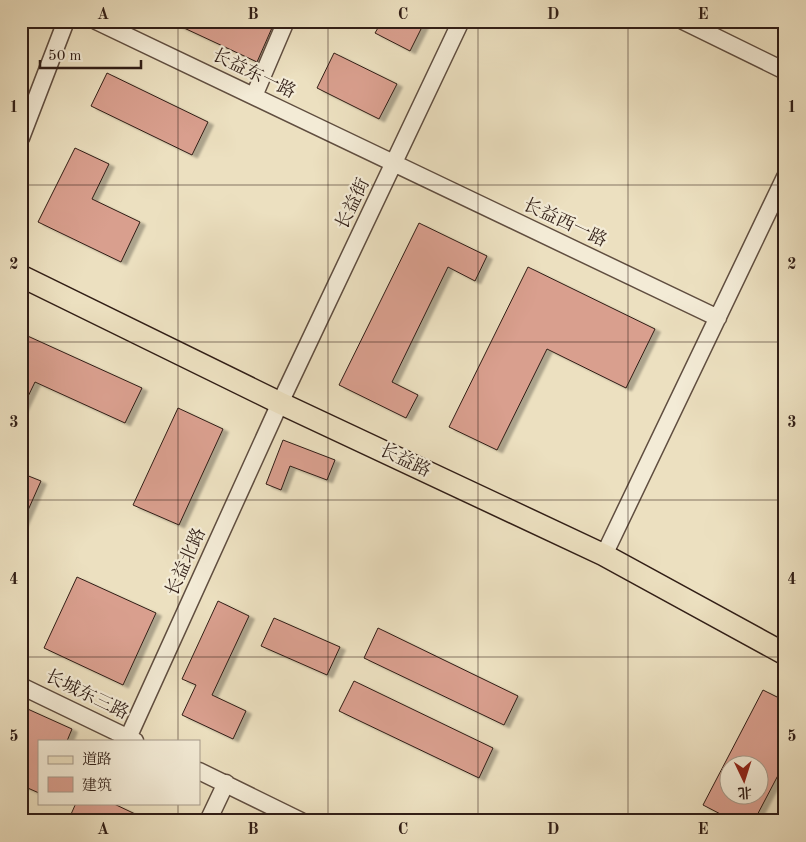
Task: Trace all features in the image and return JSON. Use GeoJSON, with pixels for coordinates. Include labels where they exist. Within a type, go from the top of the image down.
{"type":"FeatureCollection","features":[{"type":"Feature","properties":{"kind":"main road","name":"长益路"},"geometry":{"type":"LineString","coordinates":[[21,276],[280,403],[604,555],[785,654]]}},
{"type":"Feature","properties":{"kind":"street"},"geometry":{"type":"LineString","coordinates":[[21,138],[66,21]]}},
{"type":"Feature","properties":{"kind":"street","name":"长益东一路"},"geometry":{"type":"LineString","coordinates":[[96,21],[394,164]]}},
{"type":"Feature","properties":{"kind":"street"},"geometry":{"type":"LineString","coordinates":[[254,96],[286,21]]}},
{"type":"Feature","properties":{"kind":"street","name":"长益街"},"geometry":{"type":"LineString","coordinates":[[280,403],[462,21]]}},
{"type":"Feature","properties":{"kind":"street"},"geometry":{"type":"LineString","coordinates":[[683,21],[785,71]]}},
{"type":"Feature","properties":{"kind":"street","name":"长益西一路"},"geometry":{"type":"LineString","coordinates":[[394,164],[718,318]]}},
{"type":"Feature","properties":{"kind":"street"},"geometry":{"type":"LineString","coordinates":[[604,555],[785,177]]}},
{"type":"Feature","properties":{"kind":"street","name":"长益北路"},"geometry":{"type":"LineString","coordinates":[[132,739],[280,403]]}},
{"type":"Feature","properties":{"kind":"street","name":"长城东三路"},"geometry":{"type":"LineString","coordinates":[[21,686],[132,739]]}},
{"type":"Feature","properties":{"kind":"street"},"geometry":{"type":"LineString","coordinates":[[200,771],[301,821]]}},
{"type":"Feature","properties":{"kind":"street"},"geometry":{"type":"LineString","coordinates":[[208,821],[226,783]]}},
{"type":"Feature","properties":{"kind":"building"},"geometry":{"type":"Polygon","coordinates":[[[169,21],[229,21],[240,26],[242,21],[275,21],[257,62],[169,21]]]}},
{"type":"Feature","properties":{"kind":"building"},"geometry":{"type":"Polygon","coordinates":[[[382,21],[425,21],[410,51],[375,33],[382,21]]]}},
{"type":"Feature","properties":{"kind":"building"},"geometry":{"type":"Polygon","coordinates":[[[334,53],[397,84],[379,119],[317,88],[334,53]]]}},
{"type":"Feature","properties":{"kind":"building"},"geometry":{"type":"Polygon","coordinates":[[[107,73],[208,122],[192,155],[91,106],[107,73]]]}},
{"type":"Feature","properties":{"kind":"building"},"geometry":{"type":"Polygon","coordinates":[[[75,148],[109,164],[92,199],[140,222],[121,262],[38,222],[75,148]]]}},
{"type":"Feature","properties":{"kind":"building"},"geometry":{"type":"Polygon","coordinates":[[[419,223],[487,256],[475,281],[448,267],[392,382],[418,395],[406,418],[339,385],[419,223]]]}},
{"type":"Feature","properties":{"kind":"building"},"geometry":{"type":"Polygon","coordinates":[[[528,267],[655,329],[626,388],[547,349],[497,450],[449,427],[528,267]]]}},
{"type":"Feature","properties":{"kind":"building"},"geometry":{"type":"Polygon","coordinates":[[[21,333],[142,388],[125,423],[35,382],[21,411],[21,333]]]}},
{"type":"Feature","properties":{"kind":"building"},"geometry":{"type":"Polygon","coordinates":[[[178,408],[223,429],[179,525],[133,505],[178,408]]]}},
{"type":"Feature","properties":{"kind":"building"},"geometry":{"type":"Polygon","coordinates":[[[283,440],[335,460],[327,480],[290,466],[281,490],[266,484],[283,440]]]}},
{"type":"Feature","properties":{"kind":"building"},"geometry":{"type":"Polygon","coordinates":[[[21,473],[41,481],[21,526],[21,473]]]}},
{"type":"Feature","properties":{"kind":"building"},"geometry":{"type":"Polygon","coordinates":[[[77,577],[156,613],[123,685],[44,648],[77,577]]]}},
{"type":"Feature","properties":{"kind":"building"},"geometry":{"type":"Polygon","coordinates":[[[218,601],[249,616],[212,695],[246,711],[233,739],[182,715],[196,685],[182,679],[218,601]]]}},
{"type":"Feature","properties":{"kind":"building"},"geometry":{"type":"Polygon","coordinates":[[[274,618],[340,647],[327,675],[261,646],[274,618]]]}},
{"type":"Feature","properties":{"kind":"building"},"geometry":{"type":"Polygon","coordinates":[[[378,628],[518,696],[504,725],[364,658],[378,628]]]}},
{"type":"Feature","properties":{"kind":"building"},"geometry":{"type":"Polygon","coordinates":[[[354,681],[493,748],[479,778],[339,711],[354,681]]]}},
{"type":"Feature","properties":{"kind":"building"},"geometry":{"type":"Polygon","coordinates":[[[763,690],[785,701],[785,762],[768,794],[768,754],[730,754],[763,690]]]}},
{"type":"Feature","properties":{"kind":"building"},"geometry":{"type":"Polygon","coordinates":[[[21,706],[72,729],[67,740],[38,740],[38,793],[21,785],[21,706]]]}},
{"type":"Feature","properties":{"kind":"building"},"geometry":{"type":"Polygon","coordinates":[[[718,776],[718,804],[763,804],[754,821],[734,821],[703,805],[718,776]]]}},
{"type":"Feature","properties":{"kind":"building"},"geometry":{"type":"Polygon","coordinates":[[[76,804],[114,804],[150,821],[68,821],[76,804]]]}}]}
